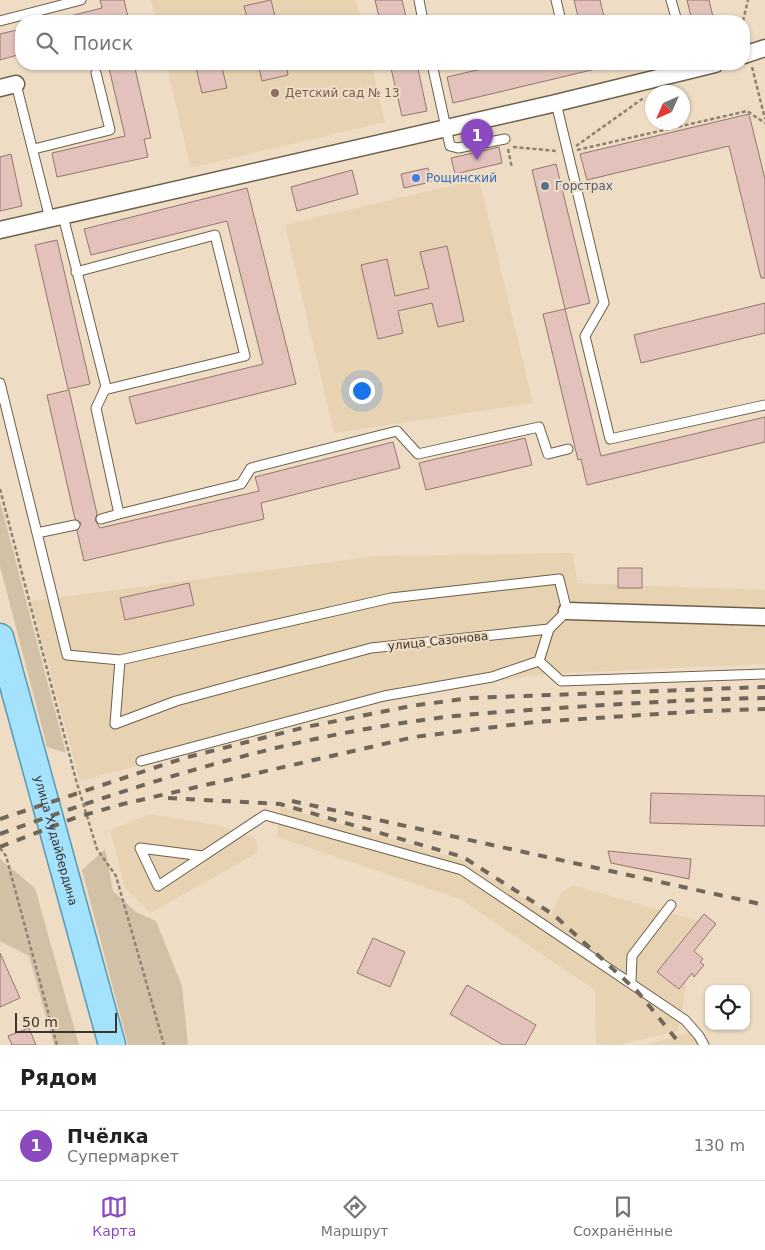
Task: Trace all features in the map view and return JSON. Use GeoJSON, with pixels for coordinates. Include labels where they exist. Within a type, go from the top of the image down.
{"type":"FeatureCollection","features":[{"type":"Feature","properties":{"kind":"main road","name":"улица Худайбердина"},"geometry":{"type":"LineString","coordinates":[[0,636],[112,1045]]}},
{"type":"Feature","properties":{"kind":"main road","name":"улица Худайбердина"},"geometry":{"type":"LineString","coordinates":[[0,692],[96,1045]]}},
{"type":"Feature","properties":{"kind":"street"},"geometry":{"type":"LineString","coordinates":[[0,230],[445,127],[556,104],[682,70]]}},
{"type":"Feature","properties":{"kind":"street"},"geometry":{"type":"LineString","coordinates":[[0,88],[16,84]]}},
{"type":"Feature","properties":{"kind":"street"},"geometry":{"type":"LineString","coordinates":[[567,611],[765,617]]}},
{"type":"Feature","properties":{"kind":"lane"},"geometry":{"type":"LineString","coordinates":[[23,15],[81,0]]}},
{"type":"Feature","properties":{"kind":"lane"},"geometry":{"type":"LineString","coordinates":[[419,0],[422,15]]}},
{"type":"Feature","properties":{"kind":"lane"},"geometry":{"type":"LineString","coordinates":[[556,0],[560,15]]}},
{"type":"Feature","properties":{"kind":"lane"},"geometry":{"type":"LineString","coordinates":[[671,0],[675,15]]}},
{"type":"Feature","properties":{"kind":"lane"},"geometry":{"type":"LineString","coordinates":[[0,21],[15,17]]}},
{"type":"Feature","properties":{"kind":"lane"},"geometry":{"type":"LineString","coordinates":[[436,70],[450,146],[453,148],[505,139]]}},
{"type":"Feature","properties":{"kind":"lane"},"geometry":{"type":"LineString","coordinates":[[34,149],[110,130],[96,73]]}},
{"type":"Feature","properties":{"kind":"lane"},"geometry":{"type":"LineString","coordinates":[[16,84],[34,149],[76,272],[106,387],[96,408],[119,514]]}},
{"type":"Feature","properties":{"kind":"lane"},"geometry":{"type":"LineString","coordinates":[[556,104],[604,303],[585,336],[610,439],[765,405]]}},
{"type":"Feature","properties":{"kind":"lane"},"geometry":{"type":"LineString","coordinates":[[76,272],[215,235],[245,356],[104,390]]}},
{"type":"Feature","properties":{"kind":"lane"},"geometry":{"type":"LineString","coordinates":[[0,383],[67,655],[120,660],[391,598],[559,579],[567,611],[549,629],[539,662]]}},
{"type":"Feature","properties":{"kind":"lane"},"geometry":{"type":"LineString","coordinates":[[101,519],[240,484],[252,468],[397,432],[418,454],[539,427],[548,454],[568,448]]}},
{"type":"Feature","properties":{"kind":"lane"},"geometry":{"type":"LineString","coordinates":[[37,533],[75,525]]}},
{"type":"Feature","properties":{"kind":"lane","name":"улица Сазонова"},"geometry":{"type":"LineString","coordinates":[[120,660],[115,724],[176,701],[372,648],[549,629]]}},
{"type":"Feature","properties":{"kind":"lane"},"geometry":{"type":"LineString","coordinates":[[539,662],[561,681],[765,674]]}},
{"type":"Feature","properties":{"kind":"lane"},"geometry":{"type":"LineString","coordinates":[[141,761],[384,696],[492,677],[539,662]]}},
{"type":"Feature","properties":{"kind":"lane"},"geometry":{"type":"LineString","coordinates":[[204,856],[140,848],[158,886],[204,856],[265,815],[462,870],[631,981],[685,1020],[704,1045]]}},
{"type":"Feature","properties":{"kind":"lane"},"geometry":{"type":"LineString","coordinates":[[631,981],[632,956],[672,905]]}},
{"type":"Feature","properties":{"kind":"path"},"geometry":{"type":"LineString","coordinates":[[744,15],[748,0]]}},
{"type":"Feature","properties":{"kind":"path"},"geometry":{"type":"LineString","coordinates":[[753,52],[765,121]]}},
{"type":"Feature","properties":{"kind":"path"},"geometry":{"type":"LineString","coordinates":[[567,152],[645,98]]}},
{"type":"Feature","properties":{"kind":"path"},"geometry":{"type":"LineString","coordinates":[[512,168],[507,147],[567,152],[747,111],[765,121]]}},
{"type":"Feature","properties":{"kind":"path"},"geometry":{"type":"LineString","coordinates":[[0,489],[76,780],[97,848],[116,876],[164,1045]]}},
{"type":"Feature","properties":{"kind":"path"},"geometry":{"type":"LineString","coordinates":[[0,848],[6,856],[57,1045]]}},
{"type":"Feature","properties":{"kind":"shaded area"},"geometry":{"type":"Polygon","coordinates":[[[151,0],[356,0],[360,15],[155,15],[151,0]]]}},
{"type":"Feature","properties":{"kind":"shaded area","name":"Детский сад № 13"},"geometry":{"type":"Polygon","coordinates":[[[167,70],[372,70],[385,122],[191,168],[167,70]]]}},
{"type":"Feature","properties":{"kind":"shaded area"},"geometry":{"type":"Polygon","coordinates":[[[479,179],[533,403],[334,433],[285,225],[479,179]]]}},
{"type":"Feature","properties":{"kind":"shaded area"},"geometry":{"type":"Polygon","coordinates":[[[0,501],[66,753],[47,747],[0,566],[0,501]]]}},
{"type":"Feature","properties":{"kind":"shaded area"},"geometry":{"type":"Polygon","coordinates":[[[573,553],[577,583],[765,590],[765,664],[544,674],[409,695],[80,781],[31,601],[377,556],[573,553]]]}},
{"type":"Feature","properties":{"kind":"shaded area"},"geometry":{"type":"Polygon","coordinates":[[[281,807],[462,860],[551,915],[561,893],[573,885],[698,921],[678,1031],[618,1045],[596,1045],[595,990],[460,899],[277,837],[281,807]]]}},
{"type":"Feature","properties":{"kind":"shaded area"},"geometry":{"type":"Polygon","coordinates":[[[150,814],[222,826],[256,839],[258,852],[150,913],[125,888],[110,830],[150,814]]]}},
{"type":"Feature","properties":{"kind":"shaded area"},"geometry":{"type":"Polygon","coordinates":[[[105,849],[113,891],[136,912],[156,921],[182,986],[188,1045],[128,1045],[82,870],[105,849]]]}},
{"type":"Feature","properties":{"kind":"shaded area"},"geometry":{"type":"Polygon","coordinates":[[[0,859],[35,888],[79,1045],[54,1045],[29,956],[0,941],[0,859]]]}},
{"type":"Feature","properties":{"kind":"shaded area"},"geometry":{"type":"Polygon","coordinates":[[[697,1030],[704,1045],[645,1045],[697,1030]]]}},
{"type":"Feature","properties":{"kind":"building"},"geometry":{"type":"Polygon","coordinates":[[[100,0],[124,0],[128,15],[74,15],[102,8],[100,0]]]}},
{"type":"Feature","properties":{"kind":"building"},"geometry":{"type":"Polygon","coordinates":[[[271,0],[275,15],[246,15],[244,6],[271,0]]]}},
{"type":"Feature","properties":{"kind":"building"},"geometry":{"type":"Polygon","coordinates":[[[375,0],[402,0],[406,15],[379,15],[375,0]]]}},
{"type":"Feature","properties":{"kind":"building"},"geometry":{"type":"Polygon","coordinates":[[[574,0],[600,0],[604,15],[578,15],[574,0]]]}},
{"type":"Feature","properties":{"kind":"building"},"geometry":{"type":"Polygon","coordinates":[[[687,0],[709,0],[713,15],[691,15],[687,0]]]}},
{"type":"Feature","properties":{"kind":"building"},"geometry":{"type":"Polygon","coordinates":[[[15,30],[15,56],[0,60],[0,34],[15,30]]]}},
{"type":"Feature","properties":{"kind":"building"},"geometry":{"type":"Polygon","coordinates":[[[109,70],[135,70],[151,138],[144,139],[148,157],[57,177],[52,153],[125,136],[109,70]]]}},
{"type":"Feature","properties":{"kind":"building"},"geometry":{"type":"Polygon","coordinates":[[[196,70],[222,70],[227,88],[202,93],[196,70]]]}},
{"type":"Feature","properties":{"kind":"building"},"geometry":{"type":"Polygon","coordinates":[[[259,70],[287,70],[288,75],[262,81],[259,70]]]}},
{"type":"Feature","properties":{"kind":"building"},"geometry":{"type":"Polygon","coordinates":[[[391,70],[418,70],[427,111],[402,116],[391,70]]]}},
{"type":"Feature","properties":{"kind":"building"},"geometry":{"type":"Polygon","coordinates":[[[477,70],[592,70],[453,103],[447,77],[477,70]]]}},
{"type":"Feature","properties":{"kind":"building"},"geometry":{"type":"Polygon","coordinates":[[[749,114],[765,179],[765,278],[761,278],[729,146],[587,180],[580,154],[681,130],[690,130],[690,128],[749,114]]]}},
{"type":"Feature","properties":{"kind":"building"},"geometry":{"type":"Polygon","coordinates":[[[499,147],[502,163],[455,174],[451,158],[499,147]]]}},
{"type":"Feature","properties":{"kind":"building"},"geometry":{"type":"Polygon","coordinates":[[[11,154],[22,206],[0,211],[0,157],[11,154]]]}},
{"type":"Feature","properties":{"kind":"building"},"geometry":{"type":"Polygon","coordinates":[[[556,164],[590,303],[565,309],[532,170],[556,164]]]}},
{"type":"Feature","properties":{"kind":"building"},"geometry":{"type":"Polygon","coordinates":[[[428,168],[431,182],[404,188],[401,174],[428,168]]]}},
{"type":"Feature","properties":{"kind":"building"},"geometry":{"type":"Polygon","coordinates":[[[352,170],[358,194],[297,211],[291,187],[352,170]]]}},
{"type":"Feature","properties":{"kind":"building"},"geometry":{"type":"Polygon","coordinates":[[[247,188],[296,384],[136,424],[129,397],[263,364],[227,221],[91,255],[84,229],[247,188]]]}},
{"type":"Feature","properties":{"kind":"building"},"geometry":{"type":"Polygon","coordinates":[[[57,240],[90,384],[68,389],[35,245],[57,240]]]}},
{"type":"Feature","properties":{"kind":"building"},"geometry":{"type":"Polygon","coordinates":[[[447,246],[464,321],[438,327],[432,303],[398,311],[403,333],[378,339],[361,265],[387,259],[395,296],[429,288],[420,252],[447,246]]]}},
{"type":"Feature","properties":{"kind":"building"},"geometry":{"type":"Polygon","coordinates":[[[765,303],[765,333],[641,363],[634,335],[765,303]]]}},
{"type":"Feature","properties":{"kind":"building"},"geometry":{"type":"Polygon","coordinates":[[[565,309],[601,456],[765,417],[765,442],[587,485],[581,459],[578,460],[543,314],[565,309]]]}},
{"type":"Feature","properties":{"kind":"building"},"geometry":{"type":"Polygon","coordinates":[[[69,390],[97,514],[95,520],[100,528],[259,491],[255,477],[393,442],[400,468],[261,503],[264,519],[84,561],[77,531],[81,523],[75,519],[47,395],[69,390]]]}},
{"type":"Feature","properties":{"kind":"building"},"geometry":{"type":"Polygon","coordinates":[[[525,438],[532,465],[426,490],[419,463],[525,438]]]}},
{"type":"Feature","properties":{"kind":"building"},"geometry":{"type":"Polygon","coordinates":[[[618,568],[642,568],[642,588],[618,588],[618,568]]]}},
{"type":"Feature","properties":{"kind":"building"},"geometry":{"type":"Polygon","coordinates":[[[189,583],[194,605],[125,620],[120,598],[189,583]]]}},
{"type":"Feature","properties":{"kind":"building"},"geometry":{"type":"Polygon","coordinates":[[[651,793],[765,796],[765,826],[650,823],[651,793]]]}},
{"type":"Feature","properties":{"kind":"building"},"geometry":{"type":"Polygon","coordinates":[[[608,851],[691,859],[689,879],[611,863],[608,851]]]}},
{"type":"Feature","properties":{"kind":"building"},"geometry":{"type":"Polygon","coordinates":[[[704,914],[716,924],[694,951],[703,959],[700,962],[704,965],[694,977],[692,973],[679,989],[657,972],[704,914]]]}},
{"type":"Feature","properties":{"kind":"building"},"geometry":{"type":"Polygon","coordinates":[[[373,938],[405,952],[390,987],[357,973],[373,938]]]}},
{"type":"Feature","properties":{"kind":"building"},"geometry":{"type":"Polygon","coordinates":[[[0,953],[20,998],[0,1007],[0,953]]]}},
{"type":"Feature","properties":{"kind":"building"},"geometry":{"type":"Polygon","coordinates":[[[467,985],[536,1025],[525,1045],[503,1045],[450,1014],[467,985]]]}},
{"type":"Feature","properties":{"kind":"building"},"geometry":{"type":"Polygon","coordinates":[[[29,1028],[36,1045],[12,1045],[8,1036],[29,1028]]]}},
{"type":"Feature","properties":{"kind":"railway"},"geometry":{"type":"LineString","coordinates":[[0,819],[184,758],[306,727],[411,706],[470,698],[765,687]]}},
{"type":"Feature","properties":{"kind":"railway"},"geometry":{"type":"LineString","coordinates":[[0,834],[102,798],[205,767],[310,740],[363,730],[436,718],[494,712],[765,698]]}},
{"type":"Feature","properties":{"kind":"railway"},"geometry":{"type":"LineString","coordinates":[[0,847],[77,817],[123,804],[414,737],[535,722],[765,709]]}},
{"type":"Feature","properties":{"kind":"railway"},"geometry":{"type":"LineString","coordinates":[[168,798],[280,804],[463,857],[554,915],[637,991],[681,1045]]}},
{"type":"Feature","properties":{"kind":"railway"},"geometry":{"type":"LineString","coordinates":[[292,801],[765,905]]}},
{"type":"Feature","properties":{"kind":"place","name":"Детский сад № 13"},"geometry":{"type":"Point","coordinates":[275,93]}},
{"type":"Feature","properties":{"kind":"place","name":"Пчёлка"},"geometry":{"type":"Point","coordinates":[477,160]}},
{"type":"Feature","properties":{"kind":"place","name":"Рощинский"},"geometry":{"type":"Point","coordinates":[416,178]}},
{"type":"Feature","properties":{"kind":"place","name":"Горстрах"},"geometry":{"type":"Point","coordinates":[545,186]}}]}
